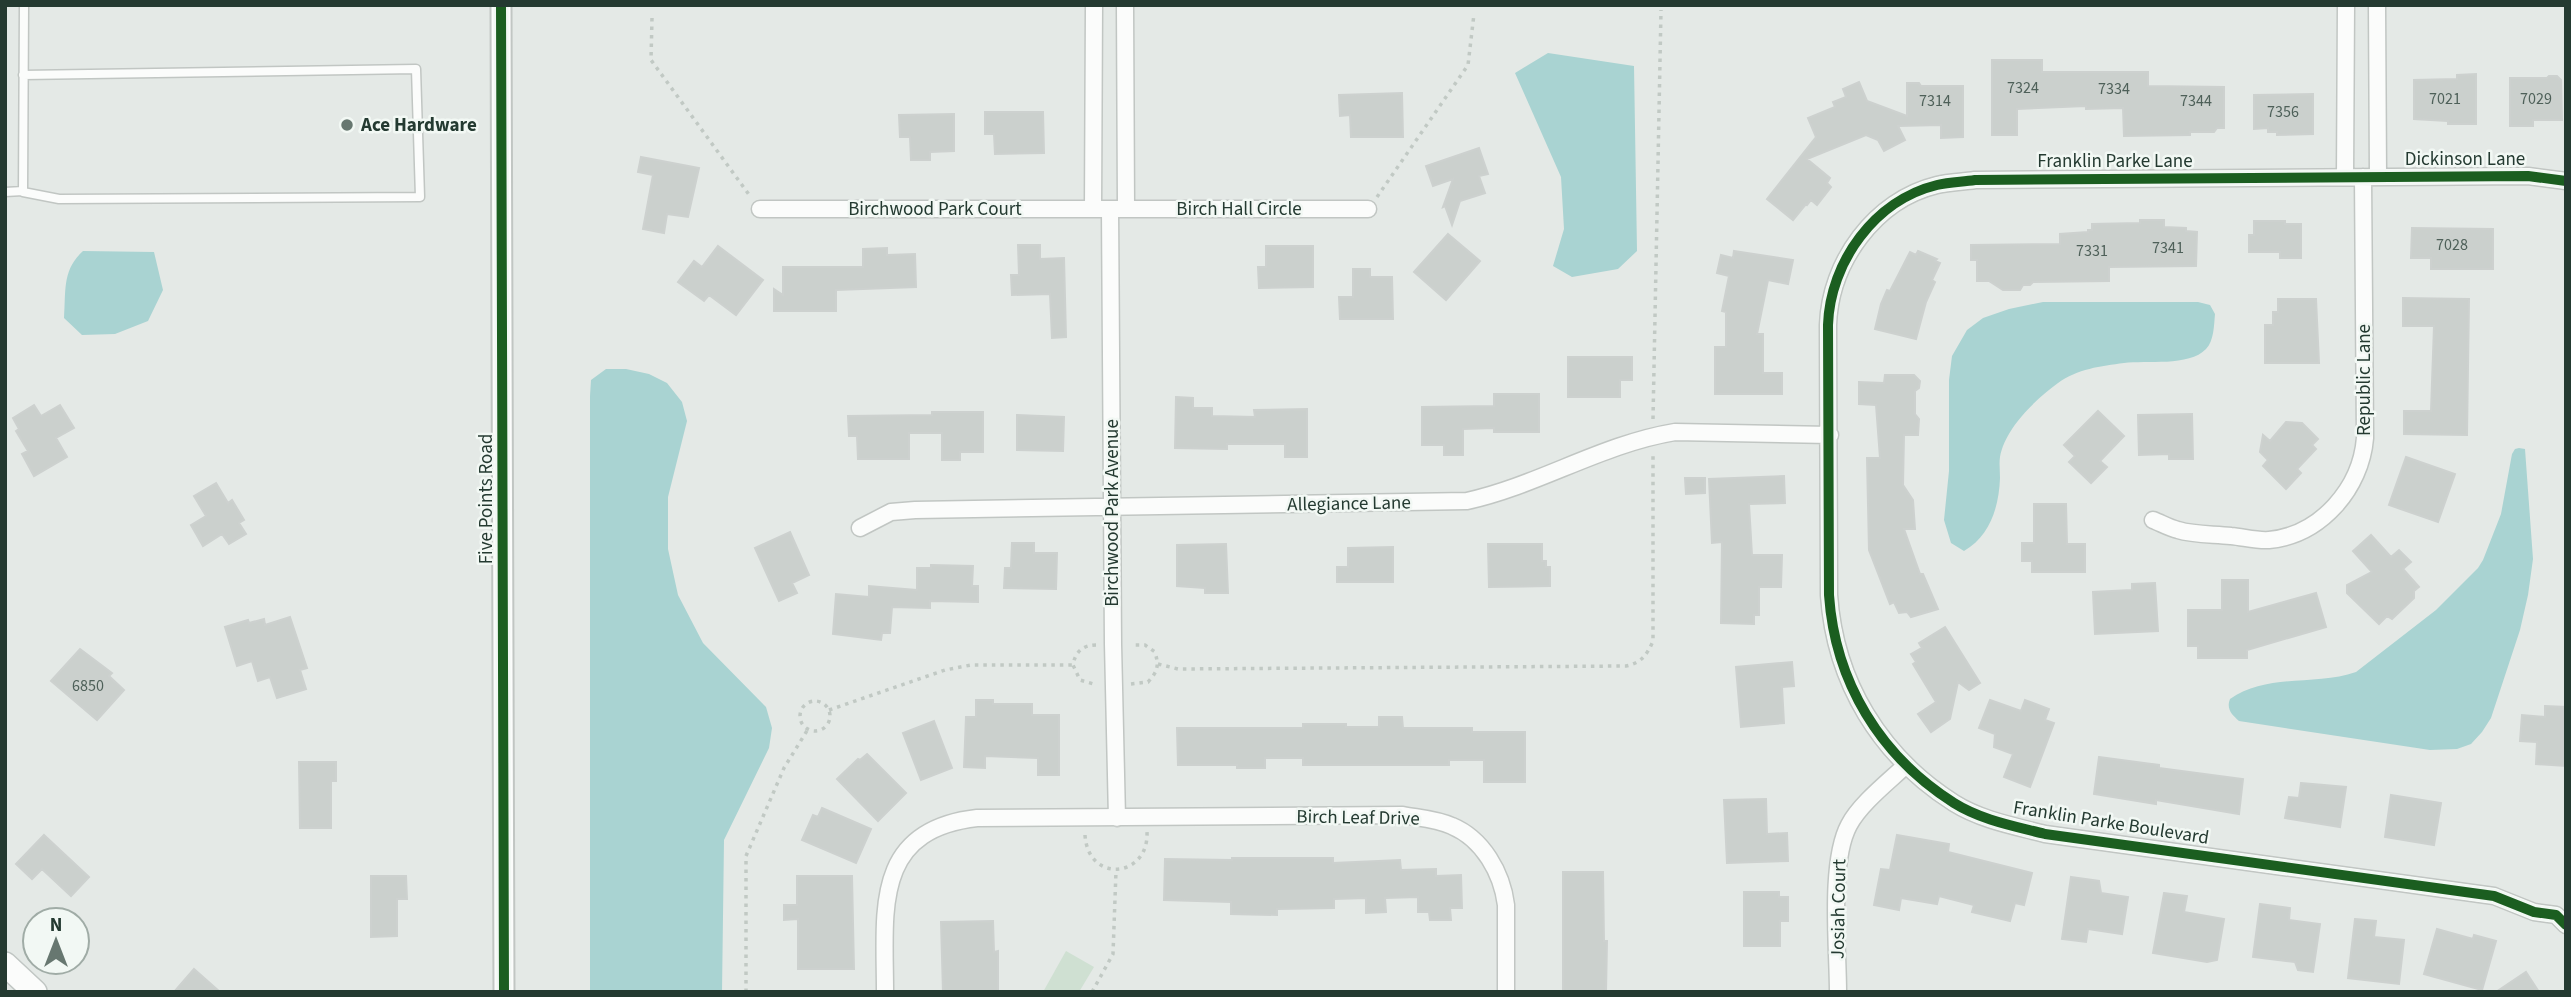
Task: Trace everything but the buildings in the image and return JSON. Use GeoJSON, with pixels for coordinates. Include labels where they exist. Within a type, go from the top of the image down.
{"type":"FeatureCollection","features":[{"type":"Feature","properties":{"kind":"main road"},"geometry":{"type":"LineString","coordinates":[[5,964],[35,992]]}},
{"type":"Feature","properties":{"kind":"street","name":"Five Points Road"},"geometry":{"type":"LineString","coordinates":[[501,5],[504,992]]}},
{"type":"Feature","properties":{"kind":"street"},"geometry":{"type":"LineString","coordinates":[[1093,209],[1094,5]]}},
{"type":"Feature","properties":{"kind":"street","name":"Birchwood Park Avenue"},"geometry":{"type":"LineString","coordinates":[[1117,818],[1111,507],[1125,5]]}},
{"type":"Feature","properties":{"kind":"street"},"geometry":{"type":"LineString","coordinates":[[2345,177],[2346,5]]}},
{"type":"Feature","properties":{"kind":"street","name":"Republic Lane"},"geometry":{"type":"LineString","coordinates":[[2152,520],[2178,530],[2270,540],[2300,531],[2322,519],[2337,505],[2351,484],[2361,461],[2365,438],[2370,177],[2377,5]]}},
{"type":"Feature","properties":{"kind":"street","name":"Dickinson Lane"},"geometry":{"type":"LineString","coordinates":[[2370,177],[2528,176],[2566,181]]}},
{"type":"Feature","properties":{"kind":"street","name":"Franklin Parke Lane"},"geometry":{"type":"LineString","coordinates":[[1878,217],[1921,191],[1959,181],[2370,177]]}},
{"type":"Feature","properties":{"kind":"street","name":"Birchwood Park Court"},"geometry":{"type":"LineString","coordinates":[[760,209],[1118,209]]}},
{"type":"Feature","properties":{"kind":"street","name":"Birch Hall Circle"},"geometry":{"type":"LineString","coordinates":[[1118,209],[1368,209]]}},
{"type":"Feature","properties":{"kind":"street","name":"Franklin Parke Boulevard"},"geometry":{"type":"LineString","coordinates":[[1878,217],[1846,257],[1830,302],[1829,595],[1836,643],[1847,678],[1866,717],[1886,746],[1905,766],[1952,802],[1975,814],[2016,828],[2477,893],[2500,898],[2561,920]]}},
{"type":"Feature","properties":{"kind":"street","name":"Allegiance Lane"},"geometry":{"type":"LineString","coordinates":[[860,528],[891,512],[915,509],[1467,501],[1490,496],[1611,449],[1661,434],[1830,435]]}},
{"type":"Feature","properties":{"kind":"street","name":"Josiah Court"},"geometry":{"type":"LineString","coordinates":[[1838,992],[1837,863],[1842,842],[1854,818],[1905,766]]}},
{"type":"Feature","properties":{"kind":"street","name":"Birch Leaf Drive"},"geometry":{"type":"LineString","coordinates":[[885,992],[885,903],[892,873],[904,854],[926,834],[958,820],[1403,815],[1451,825],[1466,833],[1481,847],[1492,863],[1505,893],[1506,992]]}},
{"type":"Feature","properties":{"kind":"street"},"geometry":{"type":"LineString","coordinates":[[2561,920],[2566,901]]}},
{"type":"Feature","properties":{"kind":"lane"},"geometry":{"type":"LineString","coordinates":[[23,191],[24,5]]}},
{"type":"Feature","properties":{"kind":"lane"},"geometry":{"type":"LineString","coordinates":[[5,192],[23,191],[59,199],[420,197],[416,69],[23,75]]}},
{"type":"Feature","properties":{"kind":"path"},"geometry":{"type":"LineString","coordinates":[[1368,209],[1468,65],[1474,14]]}},
{"type":"Feature","properties":{"kind":"path"},"geometry":{"type":"LineString","coordinates":[[652,18],[650,60],[760,209]]}},
{"type":"Feature","properties":{"kind":"path"},"geometry":{"type":"LineString","coordinates":[[1096,645],[1087,645],[1079,651],[1073,665],[1080,680],[1092,685],[1102,684]]}},
{"type":"Feature","properties":{"kind":"path"},"geometry":{"type":"LineString","coordinates":[[1129,684],[1149,682],[1157,673],[1155,652],[1145,645],[1134,645]]}},
{"type":"Feature","properties":{"kind":"path"},"geometry":{"type":"LineString","coordinates":[[829,710],[958,667],[1073,665]]}},
{"type":"Feature","properties":{"kind":"path"},"geometry":{"type":"LineString","coordinates":[[817,702],[829,710],[830,720],[824,728],[815,731],[808,729],[800,720],[804,706],[817,702]]}},
{"type":"Feature","properties":{"kind":"path"},"geometry":{"type":"LineString","coordinates":[[746,992],[746,856],[784,768],[808,729]]}},
{"type":"Feature","properties":{"kind":"path"},"geometry":{"type":"LineString","coordinates":[[1085,830],[1089,853],[1108,869],[1116,871],[1136,862],[1147,844],[1147,830]]}},
{"type":"Feature","properties":{"kind":"path"},"geometry":{"type":"LineString","coordinates":[[1092,992],[1113,954],[1116,871]]}},
{"type":"Feature","properties":{"kind":"green space"},"geometry":{"type":"Polygon","coordinates":[[[1066,951],[1094,967],[1079,992],[1043,992],[1066,951]]]}},
{"type":"Feature","properties":{"kind":"water"},"geometry":{"type":"Polygon","coordinates":[[[1548,53],[1634,66],[1637,251],[1618,269],[1572,277],[1553,266],[1564,229],[1561,177],[1515,73],[1548,53]]]}},
{"type":"Feature","properties":{"kind":"water"},"geometry":{"type":"Polygon","coordinates":[[[83,251],[154,252],[163,290],[148,321],[115,334],[82,335],[64,318],[68,273],[83,251]]]}},
{"type":"Feature","properties":{"kind":"water"},"geometry":{"type":"Polygon","coordinates":[[[2043,302],[2198,302],[2210,305],[2215,314],[2213,333],[2211,342],[2198,355],[2178,361],[2124,363],[2090,369],[2065,378],[2040,397],[2008,435],[2000,457],[1995,510],[1987,529],[1964,551],[1951,543],[1944,520],[1949,471],[1949,380],[1952,356],[1967,330],[1983,318],[2043,302]]]}},
{"type":"Feature","properties":{"kind":"water"},"geometry":{"type":"Polygon","coordinates":[[[606,369],[626,369],[649,374],[667,383],[682,402],[687,421],[668,497],[668,549],[678,595],[703,643],[766,707],[772,728],[769,748],[724,840],[722,992],[590,992],[590,396],[591,380],[606,369]]]}},
{"type":"Feature","properties":{"kind":"water"},"geometry":{"type":"Polygon","coordinates":[[[2519,448],[2525,449],[2533,559],[2528,595],[2520,630],[2491,718],[2471,744],[2457,749],[2430,750],[2239,721],[2234,716],[2229,709],[2230,699],[2244,691],[2276,683],[2356,672],[2436,610],[2483,560],[2501,514],[2512,454],[2519,448]]]}},
{"type":"Feature","properties":{"kind":"cycle path"},"geometry":{"type":"LineString","coordinates":[[501,5],[504,992]]}},
{"type":"Feature","properties":{"kind":"cycle path"},"geometry":{"type":"LineString","coordinates":[[2566,181],[2528,176],[1975,180],[1942,184],[1894,204],[1860,237],[1837,279],[1828,325],[1829,595],[1833,627],[1841,658],[1866,714],[1904,763],[1928,784],[1975,814],[2045,834],[2494,896],[2534,912],[2556,915],[2566,925]]}},
{"type":"Feature","properties":{"kind":"place","name":"Ace Hardware"},"geometry":{"type":"Point","coordinates":[347,125]}}]}
